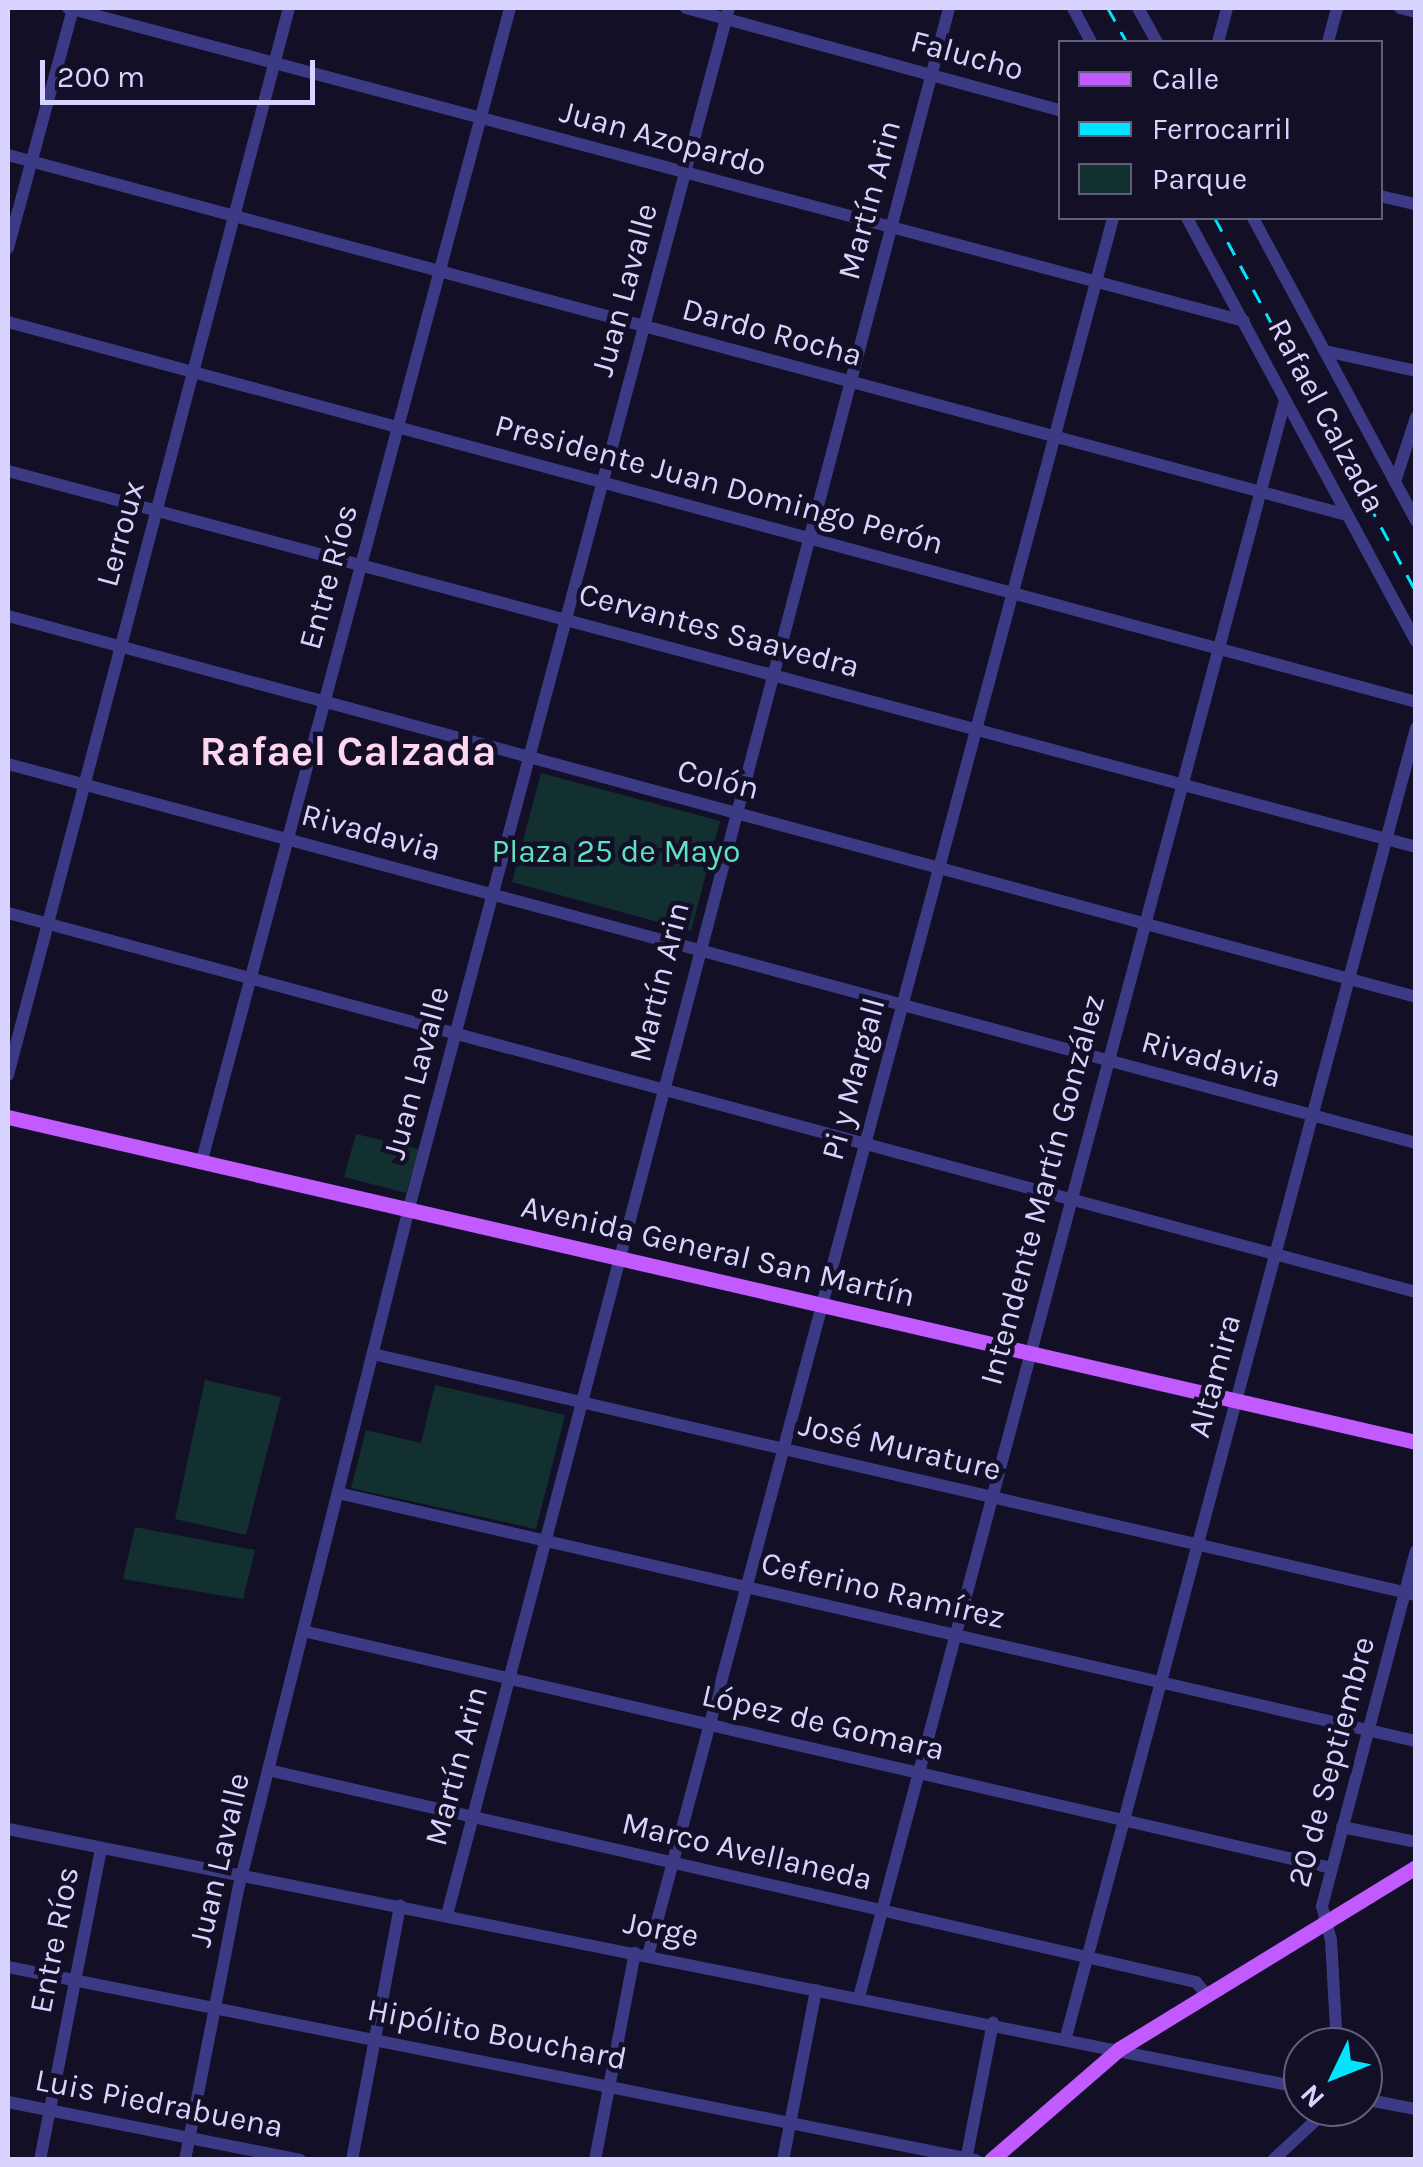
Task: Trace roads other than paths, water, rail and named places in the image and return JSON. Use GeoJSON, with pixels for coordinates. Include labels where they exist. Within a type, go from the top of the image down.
{"type":"FeatureCollection","features":[{"type":"Feature","properties":{"kind":"main road","name":"Avenida General San Martín"},"geometry":{"type":"LineString","coordinates":[[8,1117],[1416,1442]]}},
{"type":"Feature","properties":{"kind":"main road"},"geometry":{"type":"LineString","coordinates":[[991,2160],[1120,2049],[1416,1867]]}},
{"type":"Feature","properties":{"kind":"street","name":"Juan Azopardo"},"geometry":{"type":"LineString","coordinates":[[71,8],[889,230],[1244,321]]}},
{"type":"Feature","properties":{"kind":"street"},"geometry":{"type":"LineString","coordinates":[[8,248],[71,8]]}},
{"type":"Feature","properties":{"kind":"street","name":"Lerroux"},"geometry":{"type":"LineString","coordinates":[[9,1066],[290,8]]}},
{"type":"Feature","properties":{"kind":"street","name":"Entre Ríos"},"geometry":{"type":"LineString","coordinates":[[202,1160],[510,8]]}},
{"type":"Feature","properties":{"kind":"street","name":"Falucho"},"geometry":{"type":"LineString","coordinates":[[686,8],[728,13],[932,76],[1058,109]]}},
{"type":"Feature","properties":{"kind":"street","name":"Martín Arin"},"geometry":{"type":"LineString","coordinates":[[447,1915],[733,811],[950,8]]}},
{"type":"Feature","properties":{"kind":"street"},"geometry":{"type":"LineString","coordinates":[[1072,8],[1091,40]]}},
{"type":"Feature","properties":{"kind":"street"},"geometry":{"type":"LineString","coordinates":[[1138,8],[1156,40]]}},
{"type":"Feature","properties":{"kind":"street"},"geometry":{"type":"LineString","coordinates":[[1219,40],[1228,8]]}},
{"type":"Feature","properties":{"kind":"street"},"geometry":{"type":"LineString","coordinates":[[1329,40],[1337,8]]}},
{"type":"Feature","properties":{"kind":"street"},"geometry":{"type":"LineString","coordinates":[[1400,8],[1416,12]]}},
{"type":"Feature","properties":{"kind":"street","name":"Juan Lavalle"},"geometry":{"type":"LineString","coordinates":[[185,2160],[242,1874],[372,1354],[728,13]]}},
{"type":"Feature","properties":{"kind":"street","name":"Dardo Rocha"},"geometry":{"type":"LineString","coordinates":[[8,154],[850,384],[1347,514]]}},
{"type":"Feature","properties":{"kind":"street"},"geometry":{"type":"LineString","coordinates":[[1383,197],[1416,204]]}},
{"type":"Feature","properties":{"kind":"street","name":"Pi y Margall"},"geometry":{"type":"LineString","coordinates":[[595,2160],[609,2085],[642,1954],[674,1863],[712,1725],[1111,220]]}},
{"type":"Feature","properties":{"kind":"street","name":"Rafael Calzada"},"geometry":{"type":"LineString","coordinates":[[1188,220],[1416,641]]}},
{"type":"Feature","properties":{"kind":"street"},"geometry":{"type":"LineString","coordinates":[[1254,220],[1416,522]]}},
{"type":"Feature","properties":{"kind":"street","name":"Presidente Juan Domingo Perón"},"geometry":{"type":"LineString","coordinates":[[8,322],[1416,702]]}},
{"type":"Feature","properties":{"kind":"street"},"geometry":{"type":"LineString","coordinates":[[1325,351],[1416,370]]}},
{"type":"Feature","properties":{"kind":"street","name":"Intendente Martín González"},"geometry":{"type":"LineString","coordinates":[[860,1997],[1142,923],[1285,400]]}},
{"type":"Feature","properties":{"kind":"street"},"geometry":{"type":"LineString","coordinates":[[1395,482],[1416,418]]}},
{"type":"Feature","properties":{"kind":"street","name":"Cervantes Saavedra"},"geometry":{"type":"LineString","coordinates":[[8,471],[1416,847]]}},
{"type":"Feature","properties":{"kind":"street","name":"Colón"},"geometry":{"type":"LineString","coordinates":[[8,616],[1416,996]]}},
{"type":"Feature","properties":{"kind":"street","name":"Altamira"},"geometry":{"type":"LineString","coordinates":[[1066,2037],[1416,728]]}},
{"type":"Feature","properties":{"kind":"street","name":"Rivadavia"},"geometry":{"type":"LineString","coordinates":[[8,764],[1416,1143]]}},
{"type":"Feature","properties":{"kind":"street"},"geometry":{"type":"LineString","coordinates":[[8,913],[1416,1292]]}},
{"type":"Feature","properties":{"kind":"street","name":"José Murature"},"geometry":{"type":"LineString","coordinates":[[372,1354],[1410,1594]]}},
{"type":"Feature","properties":{"kind":"street","name":"Ceferino Ramírez"},"geometry":{"type":"LineString","coordinates":[[338,1494],[1416,1740]]}},
{"type":"Feature","properties":{"kind":"street","name":"20 de Septiembre"},"geometry":{"type":"LineString","coordinates":[[1335,2027],[1322,1906],[1368,1730],[1410,1594],[1416,1551]]}},
{"type":"Feature","properties":{"kind":"street","name":"López de Gomara"},"geometry":{"type":"LineString","coordinates":[[303,1632],[1331,1868]]}},
{"type":"Feature","properties":{"kind":"street","name":"Marco Avellaneda"},"geometry":{"type":"LineString","coordinates":[[268,1770],[1196,1982],[1208,1995]]}},
{"type":"Feature","properties":{"kind":"street"},"geometry":{"type":"LineString","coordinates":[[1342,1827],[1411,1841]]}},
{"type":"Feature","properties":{"kind":"street","name":"Jorge"},"geometry":{"type":"LineString","coordinates":[[8,1829],[1066,2037],[1283,2084]]}},
{"type":"Feature","properties":{"kind":"street","name":"Entre Ríos"},"geometry":{"type":"LineString","coordinates":[[40,2160],[101,1848]]}},
{"type":"Feature","properties":{"kind":"street"},"geometry":{"type":"LineString","coordinates":[[352,2160],[400,1906]]}},
{"type":"Feature","properties":{"kind":"street","name":"Hipólito Bouchard"},"geometry":{"type":"LineString","coordinates":[[8,1967],[972,2157]]}},
{"type":"Feature","properties":{"kind":"street"},"geometry":{"type":"LineString","coordinates":[[783,2160],[816,1990]]}},
{"type":"Feature","properties":{"kind":"street"},"geometry":{"type":"LineString","coordinates":[[972,2157],[993,2023]]}},
{"type":"Feature","properties":{"kind":"street","name":"Luis Piedrabuena"},"geometry":{"type":"LineString","coordinates":[[8,2102],[300,2160]]}},
{"type":"Feature","properties":{"kind":"street"},"geometry":{"type":"LineString","coordinates":[[1383,2103],[1416,2109]]}},
{"type":"Feature","properties":{"kind":"street"},"geometry":{"type":"LineString","coordinates":[[1273,2160],[1308,2127]]}},
{"type":"Feature","properties":{"kind":"railway"},"geometry":{"type":"LineString","coordinates":[[1108,8],[1126,40]]}},
{"type":"Feature","properties":{"kind":"railway"},"geometry":{"type":"LineString","coordinates":[[1216,220],[1416,591]]}},
{"type":"Feature","properties":{"kind":"district","name":"Rafael Calzada"},"geometry":{"type":"Point","coordinates":[348,751]}},
{"type":"Feature","properties":{"kind":"park label","name":"Plaza 25 de Mayo"},"geometry":{"type":"Point","coordinates":[616,852]}}]}
